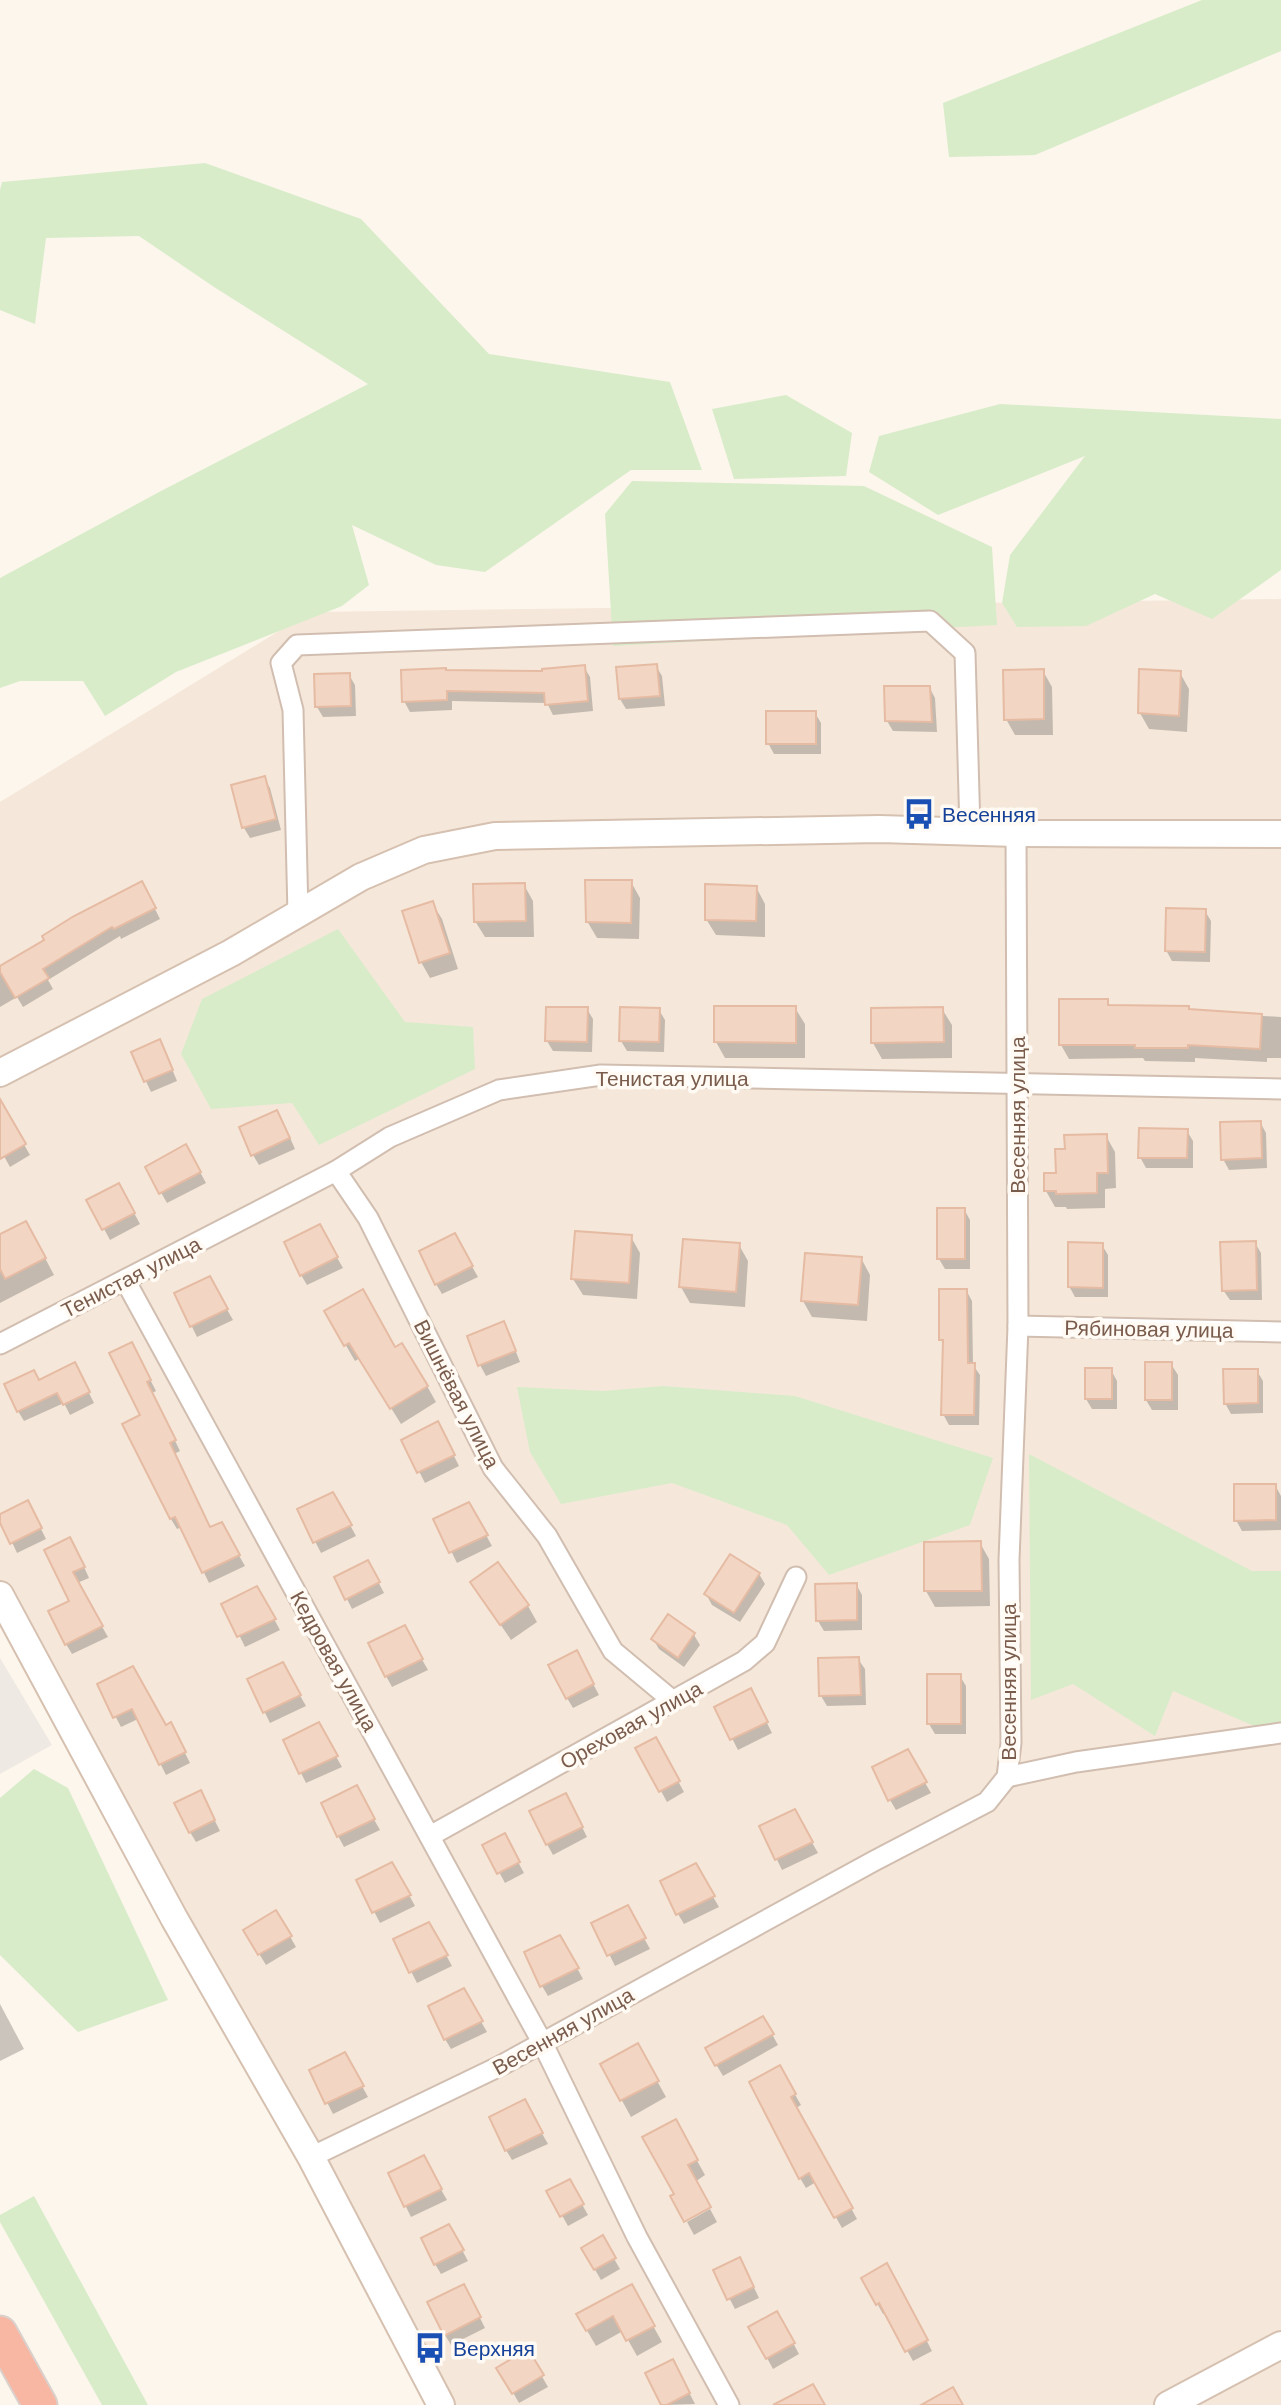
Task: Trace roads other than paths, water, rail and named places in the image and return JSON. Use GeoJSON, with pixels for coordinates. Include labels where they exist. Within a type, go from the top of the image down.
{"type":"FeatureCollection","features":[{"type":"Feature","properties":{"kind":"highway"},"geometry":{"type":"LineString","coordinates":[[0,2333],[40,2405]]}},
{"type":"Feature","properties":{"kind":"street"},"geometry":{"type":"LineString","coordinates":[[298,914],[293,710],[281,663],[297,645],[930,621],[965,653],[970,830]]}},
{"type":"Feature","properties":{"kind":"street"},"geometry":{"type":"LineString","coordinates":[[0,1073],[231,953],[361,877],[424,850],[495,836],[879,829],[1016,833],[1281,834]]}},
{"type":"Feature","properties":{"kind":"street","name":"Весенняя улица"},"geometry":{"type":"LineString","coordinates":[[311,2157],[500,2066],[987,1802],[1007,1777],[1010,1743],[1009,1559],[1018,1326],[1016,833]]}},
{"type":"Feature","properties":{"kind":"street","name":"Тенистая улица"},"geometry":{"type":"LineString","coordinates":[[0,1344],[336,1171],[390,1138],[499,1090],[601,1075],[1281,1089]]}},
{"type":"Feature","properties":{"kind":"street","name":"Вишнёвая улица"},"geometry":{"type":"LineString","coordinates":[[336,1171],[368,1218],[493,1468],[547,1536],[613,1651],[673,1701]]}},
{"type":"Feature","properties":{"kind":"street","name":"Кедровая улица"},"geometry":{"type":"LineString","coordinates":[[125,1280],[542,2042],[637,2237],[729,2405]]}},
{"type":"Feature","properties":{"kind":"street","name":"Рябиновая улица"},"geometry":{"type":"LineString","coordinates":[[1018,1326],[1281,1332]]}},
{"type":"Feature","properties":{"kind":"street","name":"Ореховая улица"},"geometry":{"type":"LineString","coordinates":[[430,1836],[744,1661],[765,1643],[796,1577]]}},
{"type":"Feature","properties":{"kind":"street"},"geometry":{"type":"LineString","coordinates":[[0,1595],[174,1918],[311,2157],[441,2405]]}},
{"type":"Feature","properties":{"kind":"street"},"geometry":{"type":"LineString","coordinates":[[1007,1777],[1076,1762],[1281,1733]]}},
{"type":"Feature","properties":{"kind":"street"},"geometry":{"type":"LineString","coordinates":[[1168,2405],[1281,2345]]}},
{"type":"Feature","properties":{"kind":"place","name":"Весенняя"},"geometry":{"type":"Point","coordinates":[919,814]}},
{"type":"Feature","properties":{"kind":"place","name":"Верхняя"},"geometry":{"type":"Point","coordinates":[430,2348]}}]}
